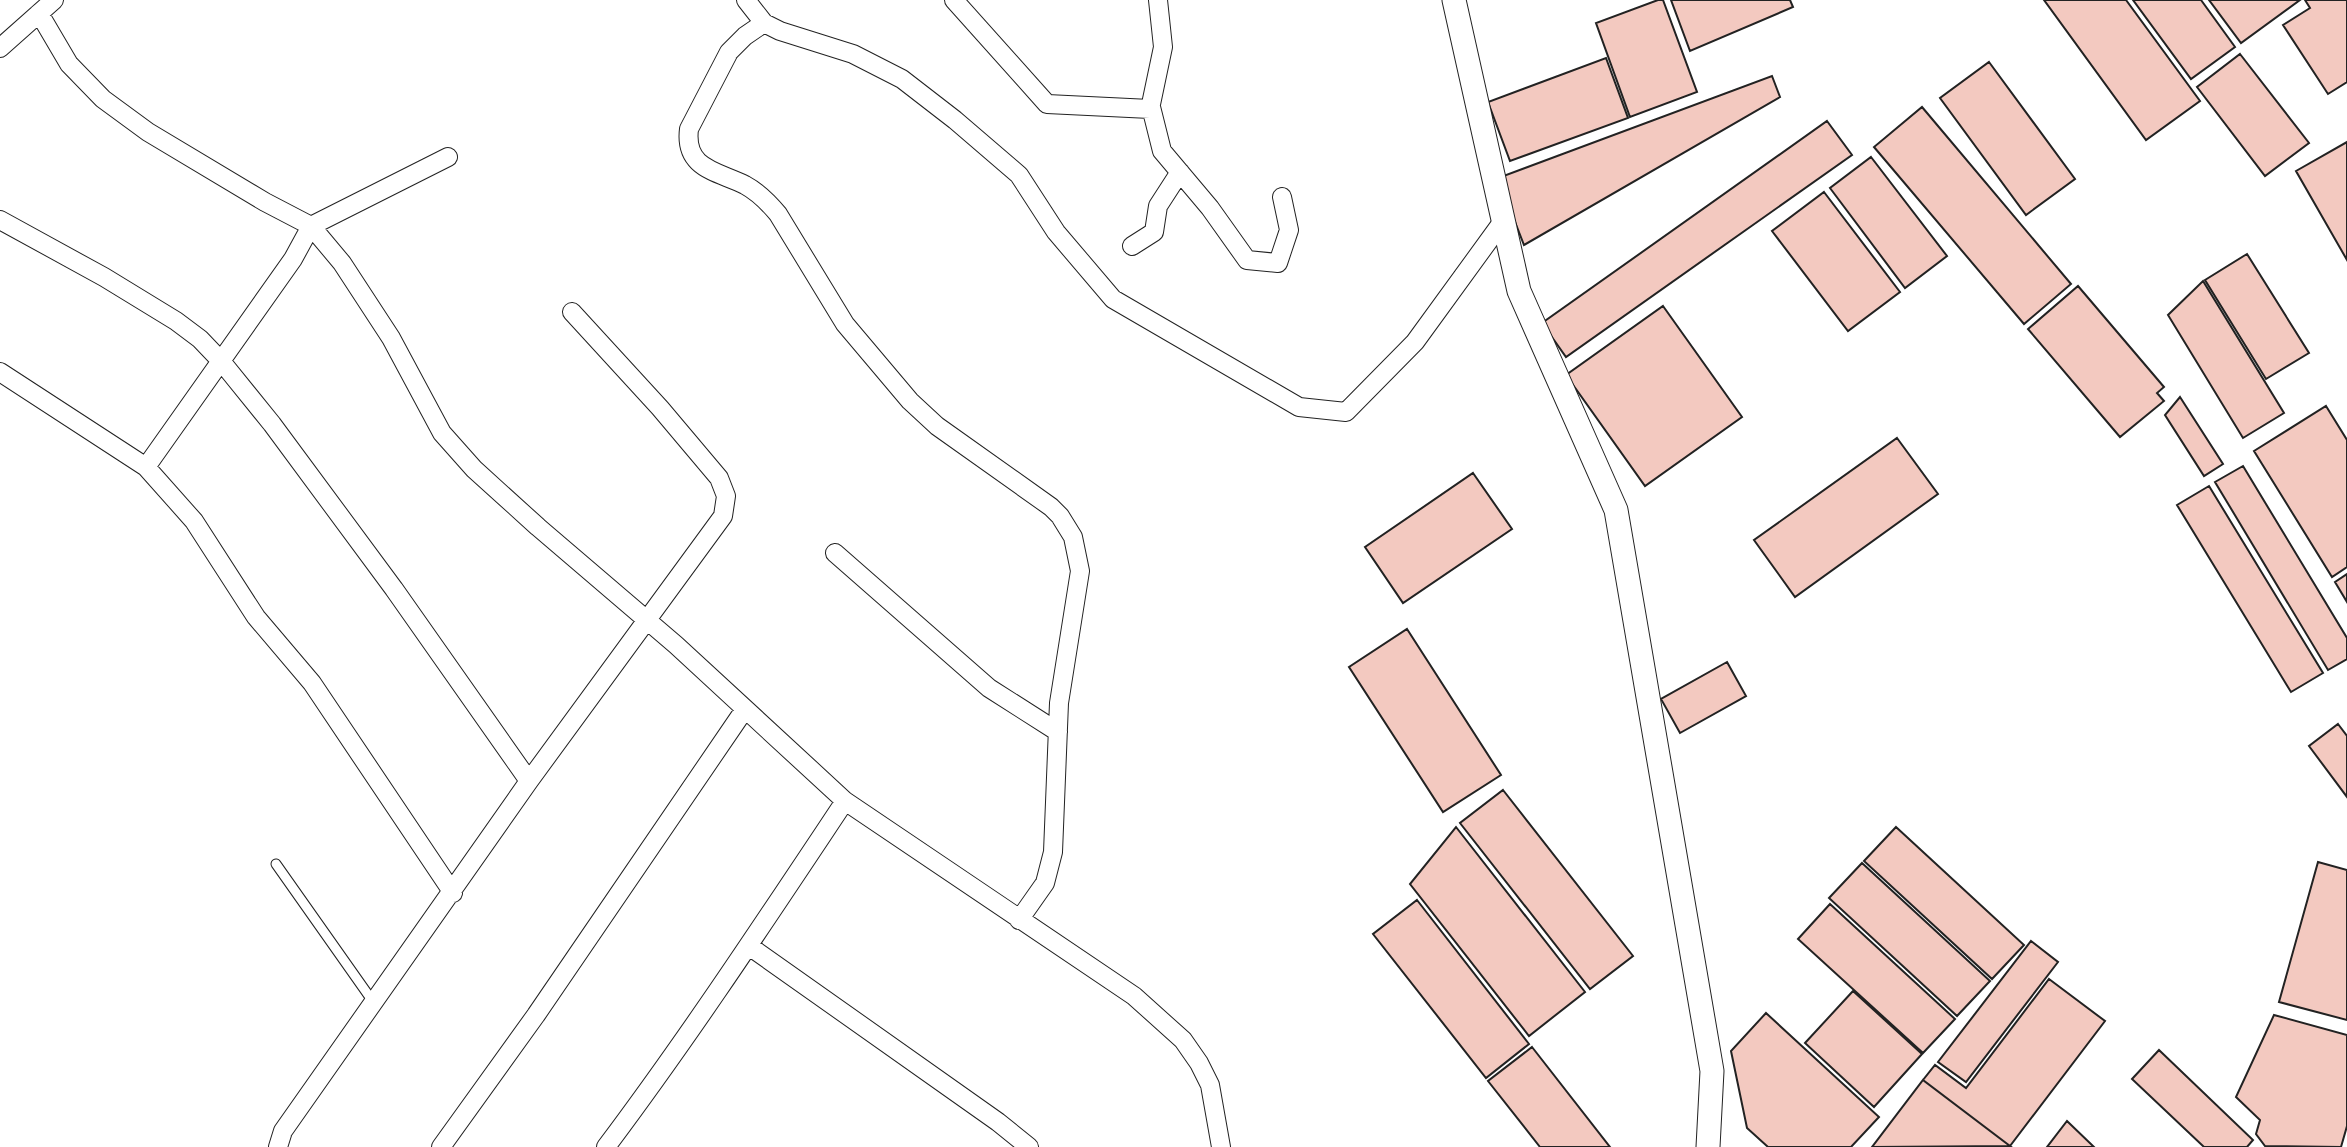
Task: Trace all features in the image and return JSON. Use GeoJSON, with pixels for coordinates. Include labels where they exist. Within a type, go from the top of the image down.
{"type":"FeatureCollection","features":[{"type":"Feature","properties":{"kind":"street"},"geometry":{"type":"LineString","coordinates":[[0,48],[54,0]]}},
{"type":"Feature","properties":{"kind":"street"},"geometry":{"type":"LineString","coordinates":[[746,0],[764,23],[780,31],[853,54],[902,79],[1019,175],[1056,232],[1113,299],[1299,407],[1346,412],[1415,342],[1503,221]]}},
{"type":"Feature","properties":{"kind":"street"},"geometry":{"type":"LineString","coordinates":[[954,0],[1047,104],[1151,107]]}},
{"type":"Feature","properties":{"kind":"street"},"geometry":{"type":"LineString","coordinates":[[1158,0],[1163,47],[1151,107],[1162,151],[1210,208],[1247,260],[1278,263],[1289,230],[1282,197]]}},
{"type":"Feature","properties":{"kind":"street"},"geometry":{"type":"LineString","coordinates":[[1454,0],[1519,291],[1616,510],[1712,1071],[1708,1147]]}},
{"type":"Feature","properties":{"kind":"street"},"geometry":{"type":"LineString","coordinates":[[39,13],[69,64],[103,99],[148,132],[265,202],[311,226],[342,263],[391,338],[442,433],[501,494],[647,619],[845,801],[1134,996],[1183,1040],[1199,1063],[1210,1086],[1221,1147]]}},
{"type":"Feature","properties":{"kind":"street"},"geometry":{"type":"LineString","coordinates":[[764,23],[745,36],[729,52],[689,129],[692,155],[704,168],[744,184],[768,202],[845,324],[909,401],[937,426],[1051,508],[1068,526],[1077,548],[1080,570],[1059,703],[1054,852],[1045,883],[1019,920]]}},
{"type":"Feature","properties":{"kind":"street"},"geometry":{"type":"LineString","coordinates":[[146,467],[293,259],[311,226],[448,157]]}},
{"type":"Feature","properties":{"kind":"street"},"geometry":{"type":"LineString","coordinates":[[1132,246],[1154,232],[1158,206],[1180,173]]}},
{"type":"Feature","properties":{"kind":"street"},"geometry":{"type":"LineString","coordinates":[[0,220],[104,276],[176,321],[221,361],[272,424],[386,578],[529,781]]}},
{"type":"Feature","properties":{"kind":"street"},"geometry":{"type":"LineString","coordinates":[[278,1147],[283,1130],[453,893],[529,781],[723,516],[726,507],[724,487],[719,478],[660,408],[572,312]]}},
{"type":"Feature","properties":{"kind":"street"},"geometry":{"type":"LineString","coordinates":[[0,372],[146,467],[194,521],[256,617],[312,683],[453,893]]}},
{"type":"Feature","properties":{"kind":"street"},"geometry":{"type":"LineString","coordinates":[[835,554],[989,688],[1058,732]]}},
{"type":"Feature","properties":{"kind":"street"},"geometry":{"type":"LineString","coordinates":[[441,1147],[536,1015],[745,709]]}},
{"type":"Feature","properties":{"kind":"street"},"geometry":{"type":"LineString","coordinates":[[606,1147],[646,1095],[845,801]]}},
{"type":"Feature","properties":{"kind":"street"},"geometry":{"type":"LineString","coordinates":[[748,946],[998,1122],[1029,1147]]}},
{"type":"Feature","properties":{"kind":"lane"},"geometry":{"type":"LineString","coordinates":[[276,864],[374,1003]]}},
{"type":"Feature","properties":{"kind":"building"},"geometry":{"type":"Polygon","coordinates":[[[1663,0],[1697,92],[1630,117],[1596,23],[1663,0]]]}},
{"type":"Feature","properties":{"kind":"building"},"geometry":{"type":"Polygon","coordinates":[[[1671,0],[1790,0],[1793,7],[1690,51],[1671,0]]]}},
{"type":"Feature","properties":{"kind":"building"},"geometry":{"type":"Polygon","coordinates":[[[2044,0],[2126,0],[2200,101],[2146,140],[2044,0]]]}},
{"type":"Feature","properties":{"kind":"building"},"geometry":{"type":"Polygon","coordinates":[[[2133,0],[2201,0],[2235,47],[2191,79],[2133,0]]]}},
{"type":"Feature","properties":{"kind":"building"},"geometry":{"type":"Polygon","coordinates":[[[2209,0],[2300,0],[2241,43],[2209,0]]]}},
{"type":"Feature","properties":{"kind":"building"},"geometry":{"type":"Polygon","coordinates":[[[2305,0],[2347,0],[2347,82],[2328,94],[2283,25],[2310,8],[2305,0]]]}},
{"type":"Feature","properties":{"kind":"building"},"geometry":{"type":"Polygon","coordinates":[[[2240,54],[2309,143],[2265,176],[2197,87],[2240,54]]]}},
{"type":"Feature","properties":{"kind":"building"},"geometry":{"type":"Polygon","coordinates":[[[1606,58],[1628,118],[1510,161],[1488,102],[1606,58]]]}},
{"type":"Feature","properties":{"kind":"building"},"geometry":{"type":"Polygon","coordinates":[[[1989,62],[2075,179],[2026,215],[1940,98],[1989,62]]]}},
{"type":"Feature","properties":{"kind":"building"},"geometry":{"type":"Polygon","coordinates":[[[1772,76],[1780,97],[1524,245],[1498,178],[1772,76]]]}},
{"type":"Feature","properties":{"kind":"building"},"geometry":{"type":"Polygon","coordinates":[[[1922,107],[2071,284],[2024,324],[1874,147],[1922,107]]]}},
{"type":"Feature","properties":{"kind":"building"},"geometry":{"type":"Polygon","coordinates":[[[1827,121],[1852,155],[1566,357],[1542,323],[1827,121]]]}},
{"type":"Feature","properties":{"kind":"building"},"geometry":{"type":"Polygon","coordinates":[[[2347,142],[2347,260],[2296,171],[2347,142]]]}},
{"type":"Feature","properties":{"kind":"building"},"geometry":{"type":"Polygon","coordinates":[[[1871,157],[1947,256],[1905,288],[1830,188],[1871,157]]]}},
{"type":"Feature","properties":{"kind":"building"},"geometry":{"type":"Polygon","coordinates":[[[1824,192],[1900,292],[1848,331],[1772,231],[1824,192]]]}},
{"type":"Feature","properties":{"kind":"building"},"geometry":{"type":"Polygon","coordinates":[[[2247,254],[2309,353],[2266,379],[2205,280],[2247,254]]]}},
{"type":"Feature","properties":{"kind":"building"},"geometry":{"type":"Polygon","coordinates":[[[2203,281],[2284,413],[2243,438],[2168,315],[2203,281]]]}},
{"type":"Feature","properties":{"kind":"building"},"geometry":{"type":"Polygon","coordinates":[[[2078,286],[2164,387],[2157,393],[2164,401],[2120,437],[2028,329],[2078,286]]]}},
{"type":"Feature","properties":{"kind":"building"},"geometry":{"type":"Polygon","coordinates":[[[1663,306],[1742,417],[1645,486],[1566,375],[1663,306]]]}},
{"type":"Feature","properties":{"kind":"building"},"geometry":{"type":"Polygon","coordinates":[[[2180,397],[2223,464],[2204,476],[2165,415],[2180,397]]]}},
{"type":"Feature","properties":{"kind":"building"},"geometry":{"type":"Polygon","coordinates":[[[2326,406],[2347,440],[2347,567],[2332,577],[2254,451],[2326,406]]]}},
{"type":"Feature","properties":{"kind":"building"},"geometry":{"type":"Polygon","coordinates":[[[1897,438],[1938,494],[1795,597],[1754,540],[1897,438]]]}},
{"type":"Feature","properties":{"kind":"building"},"geometry":{"type":"Polygon","coordinates":[[[2243,466],[2347,638],[2347,659],[2328,670],[2215,482],[2243,466]]]}},
{"type":"Feature","properties":{"kind":"building"},"geometry":{"type":"Polygon","coordinates":[[[1473,473],[1512,529],[1403,603],[1365,547],[1473,473]]]}},
{"type":"Feature","properties":{"kind":"building"},"geometry":{"type":"Polygon","coordinates":[[[2209,486],[2323,673],[2291,692],[2177,505],[2209,486]]]}},
{"type":"Feature","properties":{"kind":"building"},"geometry":{"type":"Polygon","coordinates":[[[2347,574],[2347,602],[2335,582],[2347,574]]]}},
{"type":"Feature","properties":{"kind":"building"},"geometry":{"type":"Polygon","coordinates":[[[1407,629],[1501,775],[1443,812],[1349,667],[1407,629]]]}},
{"type":"Feature","properties":{"kind":"building"},"geometry":{"type":"Polygon","coordinates":[[[1727,662],[1746,696],[1680,733],[1661,699],[1727,662]]]}},
{"type":"Feature","properties":{"kind":"building"},"geometry":{"type":"Polygon","coordinates":[[[2338,724],[2347,736],[2347,797],[2309,746],[2338,724]]]}},
{"type":"Feature","properties":{"kind":"building"},"geometry":{"type":"Polygon","coordinates":[[[1503,790],[1633,956],[1590,989],[1460,823],[1503,790]]]}},
{"type":"Feature","properties":{"kind":"building"},"geometry":{"type":"Polygon","coordinates":[[[1456,827],[1585,992],[1529,1036],[1410,884],[1456,827]]]}},
{"type":"Feature","properties":{"kind":"building"},"geometry":{"type":"Polygon","coordinates":[[[1896,827],[2024,945],[1992,979],[1864,861],[1896,827]]]}},
{"type":"Feature","properties":{"kind":"building"},"geometry":{"type":"Polygon","coordinates":[[[2318,862],[2347,870],[2347,1020],[2279,1002],[2318,862]]]}},
{"type":"Feature","properties":{"kind":"building"},"geometry":{"type":"Polygon","coordinates":[[[1862,863],[1990,981],[1957,1016],[1829,898],[1862,863]]]}},
{"type":"Feature","properties":{"kind":"building"},"geometry":{"type":"Polygon","coordinates":[[[1417,900],[1529,1044],[1486,1078],[1373,934],[1417,900]]]}},
{"type":"Feature","properties":{"kind":"building"},"geometry":{"type":"Polygon","coordinates":[[[1830,904],[1955,1019],[1923,1053],[1798,939],[1830,904]]]}},
{"type":"Feature","properties":{"kind":"building"},"geometry":{"type":"Polygon","coordinates":[[[2031,941],[2058,962],[1966,1082],[1938,1062],[2031,941]]]}},
{"type":"Feature","properties":{"kind":"building"},"geometry":{"type":"Polygon","coordinates":[[[2049,979],[2105,1021],[2010,1146],[1923,1080],[1935,1065],[1966,1088],[2049,979]]]}},
{"type":"Feature","properties":{"kind":"building"},"geometry":{"type":"Polygon","coordinates":[[[1853,991],[1922,1054],[1874,1107],[1805,1043],[1853,991]]]}},
{"type":"Feature","properties":{"kind":"building"},"geometry":{"type":"Polygon","coordinates":[[[1766,1013],[1879,1117],[1851,1147],[1768,1147],[1747,1128],[1731,1051],[1766,1013]]]}},
{"type":"Feature","properties":{"kind":"building"},"geometry":{"type":"Polygon","coordinates":[[[2274,1015],[2347,1035],[2347,1126],[2341,1147],[2265,1146],[2256,1134],[2260,1120],[2236,1097],[2274,1015]]]}},
{"type":"Feature","properties":{"kind":"building"},"geometry":{"type":"Polygon","coordinates":[[[1532,1047],[1610,1147],[1540,1147],[1488,1081],[1532,1047]]]}},
{"type":"Feature","properties":{"kind":"building"},"geometry":{"type":"Polygon","coordinates":[[[2159,1050],[2253,1140],[2247,1147],[2204,1147],[2132,1079],[2159,1050]]]}},
{"type":"Feature","properties":{"kind":"building"},"geometry":{"type":"Polygon","coordinates":[[[1923,1080],[2010,1146],[1872,1147],[1923,1080]]]}},
{"type":"Feature","properties":{"kind":"building"},"geometry":{"type":"Polygon","coordinates":[[[2067,1121],[2094,1147],[2047,1147],[2067,1121]]]}}]}
